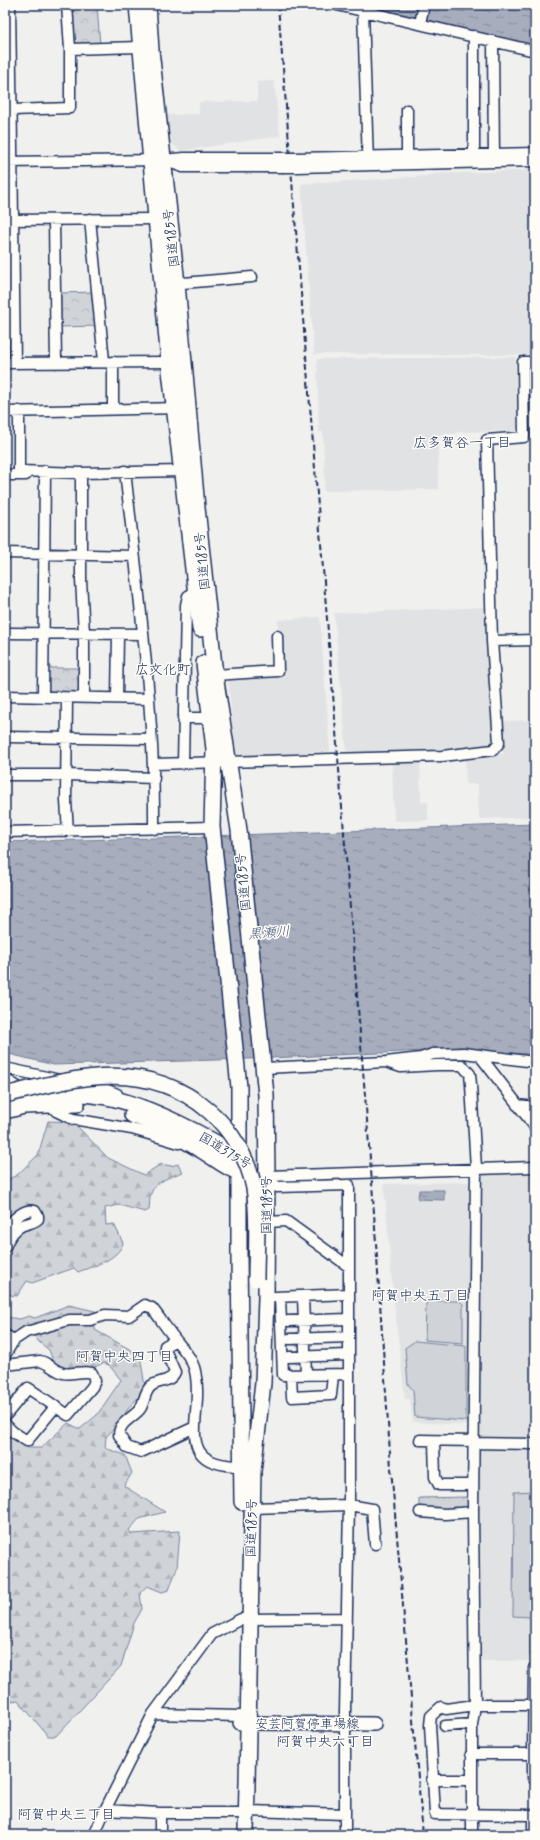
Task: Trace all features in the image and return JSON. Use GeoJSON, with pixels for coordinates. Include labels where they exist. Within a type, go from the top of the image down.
{"type":"FeatureCollection","features":[{"type":"Feature","properties":{"kind":"highway","name":"国道185号"},"geometry":{"type":"LineString","coordinates":[[137,5],[140,47],[157,160],[156,219],[170,284],[169,362],[182,407],[182,471],[210,718],[239,830],[263,1064],[267,1176],[266,1222],[273,1298],[263,1383],[248,1466],[252,1508],[246,1619]]}},
{"type":"Feature","properties":{"kind":"highway","name":"国道185号"},"geometry":{"type":"LineString","coordinates":[[148,5],[157,160],[182,407],[197,508],[216,675],[221,762],[212,793],[212,829],[238,1070],[240,1106],[238,1173],[248,1466],[243,1721],[243,1812],[240,1835]]}},
{"type":"Feature","properties":{"kind":"highway"},"geometry":{"type":"LineString","coordinates":[[5,1095],[54,1083],[117,1076],[150,1079],[180,1090],[194,1098],[216,1117],[235,1140],[248,1168],[254,1190],[256,1211],[248,1466]]}},
{"type":"Feature","properties":{"kind":"highway"},"geometry":{"type":"LineString","coordinates":[[5,1103],[86,1086],[102,1084],[131,1085],[163,1092],[189,1104],[202,1113],[222,1134],[240,1166],[246,1188],[250,1220],[253,1279]]}},
{"type":"Feature","properties":{"kind":"highway","name":"国道375号"},"geometry":{"type":"LineString","coordinates":[[5,1095],[56,1093],[100,1096],[134,1105],[159,1115],[239,1157],[267,1176]]}},
{"type":"Feature","properties":{"kind":"highway","name":"国道375号"},"geometry":{"type":"LineString","coordinates":[[5,1111],[24,1106],[59,1103],[96,1105],[115,1109],[146,1120],[238,1173],[267,1176]]}},
{"type":"Feature","properties":{"kind":"highway","name":"国道185号"},"geometry":{"type":"LineString","coordinates":[[243,1812],[246,1835]]}},
{"type":"Feature","properties":{"kind":"main road","name":"安芸阿賀停車場線"},"geometry":{"type":"LineString","coordinates":[[243,1721],[374,1724]]}},
{"type":"Feature","properties":{"kind":"street"},"geometry":{"type":"LineString","coordinates":[[10,5],[12,110],[8,162],[10,363],[169,362]]}},
{"type":"Feature","properties":{"kind":"street"},"geometry":{"type":"LineString","coordinates":[[12,110],[70,108],[70,49],[66,5]]}},
{"type":"Feature","properties":{"kind":"street"},"geometry":{"type":"LineString","coordinates":[[337,5],[420,23],[535,51]]}},
{"type":"Feature","properties":{"kind":"street"},"geometry":{"type":"LineString","coordinates":[[420,23],[424,5]]}},
{"type":"Feature","properties":{"kind":"street"},"geometry":{"type":"LineString","coordinates":[[363,11],[368,161]]}},
{"type":"Feature","properties":{"kind":"street"},"geometry":{"type":"LineString","coordinates":[[474,36],[474,158]]}},
{"type":"Feature","properties":{"kind":"street"},"geometry":{"type":"LineString","coordinates":[[493,41],[494,158]]}},
{"type":"Feature","properties":{"kind":"street"},"geometry":{"type":"LineString","coordinates":[[70,49],[140,47]]}},
{"type":"Feature","properties":{"kind":"street"},"geometry":{"type":"LineString","coordinates":[[407,110],[407,156]]}},
{"type":"Feature","properties":{"kind":"street"},"geometry":{"type":"LineString","coordinates":[[494,158],[535,153]]}},
{"type":"Feature","properties":{"kind":"street"},"geometry":{"type":"LineString","coordinates":[[368,161],[407,156],[437,159]]}},
{"type":"Feature","properties":{"kind":"street"},"geometry":{"type":"LineString","coordinates":[[8,162],[157,160],[183,167],[282,162],[474,158],[535,161]]}},
{"type":"Feature","properties":{"kind":"street"},"geometry":{"type":"LineString","coordinates":[[90,219],[109,362],[113,409]]}},
{"type":"Feature","properties":{"kind":"street"},"geometry":{"type":"LineString","coordinates":[[9,220],[156,219]]}},
{"type":"Feature","properties":{"kind":"street"},"geometry":{"type":"LineString","coordinates":[[54,220],[56,363]]}},
{"type":"Feature","properties":{"kind":"street"},"geometry":{"type":"LineString","coordinates":[[170,284],[252,277]]}},
{"type":"Feature","properties":{"kind":"street"},"geometry":{"type":"LineString","coordinates":[[154,764],[236,763],[442,756],[493,750],[498,743],[492,642],[487,440],[524,437],[523,362],[535,362]]}},
{"type":"Feature","properties":{"kind":"street"},"geometry":{"type":"LineString","coordinates":[[5,412],[182,407]]}},
{"type":"Feature","properties":{"kind":"street"},"geometry":{"type":"LineString","coordinates":[[19,412],[19,471],[81,473],[182,471]]}},
{"type":"Feature","properties":{"kind":"street"},"geometry":{"type":"LineString","coordinates":[[5,475],[34,476],[45,471]]}},
{"type":"Feature","properties":{"kind":"street"},"geometry":{"type":"LineString","coordinates":[[43,697],[45,471]]}},
{"type":"Feature","properties":{"kind":"street"},"geometry":{"type":"LineString","coordinates":[[125,471],[143,634],[152,739],[154,764],[154,829]]}},
{"type":"Feature","properties":{"kind":"street"},"geometry":{"type":"LineString","coordinates":[[81,473],[84,698]]}},
{"type":"Feature","properties":{"kind":"street"},"geometry":{"type":"LineString","coordinates":[[5,553],[134,556]]}},
{"type":"Feature","properties":{"kind":"street"},"geometry":{"type":"LineString","coordinates":[[182,764],[186,605],[188,596],[196,592]]}},
{"type":"Feature","properties":{"kind":"street"},"geometry":{"type":"LineString","coordinates":[[5,633],[143,634]]}},
{"type":"Feature","properties":{"kind":"street"},"geometry":{"type":"LineString","coordinates":[[117,698],[118,635]]}},
{"type":"Feature","properties":{"kind":"street"},"geometry":{"type":"LineString","coordinates":[[216,675],[278,671],[276,636]]}},
{"type":"Feature","properties":{"kind":"street"},"geometry":{"type":"LineString","coordinates":[[492,642],[535,640]]}},
{"type":"Feature","properties":{"kind":"street"},"geometry":{"type":"LineString","coordinates":[[5,696],[148,699]]}},
{"type":"Feature","properties":{"kind":"street"},"geometry":{"type":"LineString","coordinates":[[67,698],[68,831]]}},
{"type":"Feature","properties":{"kind":"street"},"geometry":{"type":"LineString","coordinates":[[183,718],[210,718]]}},
{"type":"Feature","properties":{"kind":"street"},"geometry":{"type":"LineString","coordinates":[[5,737],[152,739]]}},
{"type":"Feature","properties":{"kind":"street"},"geometry":{"type":"LineString","coordinates":[[5,775],[67,775],[154,778]]}},
{"type":"Feature","properties":{"kind":"street"},"geometry":{"type":"LineString","coordinates":[[5,832],[212,829]]}},
{"type":"Feature","properties":{"kind":"street"},"geometry":{"type":"LineString","coordinates":[[263,1064],[386,1062],[421,1058],[433,1054],[464,1053],[535,1062]]}},
{"type":"Feature","properties":{"kind":"street"},"geometry":{"type":"LineString","coordinates":[[480,1056],[535,1127]]}},
{"type":"Feature","properties":{"kind":"street"},"geometry":{"type":"LineString","coordinates":[[386,1062],[401,1068],[444,1064],[462,1065],[470,1074],[476,1168],[473,1484],[474,1705],[471,1754],[472,1835]]}},
{"type":"Feature","properties":{"kind":"street"},"geometry":{"type":"LineString","coordinates":[[5,1068],[96,1086],[130,1100],[159,1115]]}},
{"type":"Feature","properties":{"kind":"street"},"geometry":{"type":"LineString","coordinates":[[5,1079],[18,1087]]}},
{"type":"Feature","properties":{"kind":"street"},"geometry":{"type":"LineString","coordinates":[[517,1105],[535,1107]]}},
{"type":"Feature","properties":{"kind":"street"},"geometry":{"type":"LineString","coordinates":[[56,1111],[73,1119],[154,1135],[186,1146],[220,1162]]}},
{"type":"Feature","properties":{"kind":"street"},"geometry":{"type":"LineString","coordinates":[[267,1176],[535,1167]]}},
{"type":"Feature","properties":{"kind":"street"},"geometry":{"type":"LineString","coordinates":[[267,1176],[278,1187],[349,1185],[349,1505],[346,1618],[345,1835]]}},
{"type":"Feature","properties":{"kind":"street"},"geometry":{"type":"LineString","coordinates":[[5,1228],[18,1216],[27,1211],[35,1211],[38,1216],[38,1219],[35,1222],[16,1230],[5,1247]]}},
{"type":"Feature","properties":{"kind":"street"},"geometry":{"type":"LineString","coordinates":[[266,1222],[286,1221],[348,1266]]}},
{"type":"Feature","properties":{"kind":"street"},"geometry":{"type":"LineString","coordinates":[[348,1374],[283,1375],[273,1298],[349,1294]]}},
{"type":"Feature","properties":{"kind":"street"},"geometry":{"type":"LineString","coordinates":[[303,1297],[306,1375]]}},
{"type":"Feature","properties":{"kind":"street"},"geometry":{"type":"LineString","coordinates":[[5,1355],[9,1337],[69,1320],[90,1320],[105,1315],[129,1316],[145,1304],[152,1308],[188,1355],[195,1370],[197,1406],[195,1427],[196,1445],[199,1452],[218,1464],[248,1466]]}},
{"type":"Feature","properties":{"kind":"street"},"geometry":{"type":"LineString","coordinates":[[288,1321],[348,1319]]}},
{"type":"Feature","properties":{"kind":"street"},"geometry":{"type":"LineString","coordinates":[[288,1339],[348,1337]]}},
{"type":"Feature","properties":{"kind":"street"},"geometry":{"type":"LineString","coordinates":[[176,1340],[165,1346],[165,1350],[175,1372],[173,1376],[168,1380],[151,1386],[146,1392],[141,1407],[120,1428],[119,1435],[127,1447],[141,1452],[195,1427]]}},
{"type":"Feature","properties":{"kind":"street"},"geometry":{"type":"LineString","coordinates":[[289,1357],[348,1355]]}},
{"type":"Feature","properties":{"kind":"street"},"geometry":{"type":"LineString","coordinates":[[5,1365],[40,1361],[45,1362],[55,1371],[64,1373],[92,1373],[95,1381],[92,1387],[68,1415],[28,1388],[5,1416]]}},
{"type":"Feature","properties":{"kind":"street"},"geometry":{"type":"LineString","coordinates":[[291,1375],[292,1397],[331,1395],[334,1375]]}},
{"type":"Feature","properties":{"kind":"street"},"geometry":{"type":"LineString","coordinates":[[5,1424],[13,1432],[27,1441],[56,1406]]}},
{"type":"Feature","properties":{"kind":"street"},"geometry":{"type":"LineString","coordinates":[[420,1440],[535,1444]]}},
{"type":"Feature","properties":{"kind":"street"},"geometry":{"type":"LineString","coordinates":[[434,1440],[435,1478],[439,1485],[473,1484]]}},
{"type":"Feature","properties":{"kind":"street"},"geometry":{"type":"LineString","coordinates":[[252,1508],[349,1505],[372,1509],[375,1544]]}},
{"type":"Feature","properties":{"kind":"street"},"geometry":{"type":"LineString","coordinates":[[420,1512],[445,1514],[473,1512]]}},
{"type":"Feature","properties":{"kind":"street"},"geometry":{"type":"LineString","coordinates":[[94,1835],[153,1714],[212,1634],[246,1619],[346,1618]]}},
{"type":"Feature","properties":{"kind":"street"},"geometry":{"type":"LineString","coordinates":[[533,1778],[534,1668]]}},
{"type":"Feature","properties":{"kind":"street"},"geometry":{"type":"LineString","coordinates":[[533,1835],[534,1815],[435,1814],[432,1780],[431,1716],[441,1707],[450,1709],[474,1705],[534,1705]]}},
{"type":"Feature","properties":{"kind":"street"},"geometry":{"type":"LineString","coordinates":[[153,1714],[243,1721]]}},
{"type":"Feature","properties":{"kind":"street"},"geometry":{"type":"LineString","coordinates":[[445,1726],[472,1724]]}},
{"type":"Feature","properties":{"kind":"street"},"geometry":{"type":"LineString","coordinates":[[471,1754],[533,1754]]}},
{"type":"Feature","properties":{"kind":"street"},"geometry":{"type":"LineString","coordinates":[[432,1780],[471,1780]]}},
{"type":"Feature","properties":{"kind":"street"},"geometry":{"type":"LineString","coordinates":[[105,1810],[160,1813],[243,1812],[346,1814]]}},
{"type":"Feature","properties":{"kind":"street"},"geometry":{"type":"LineString","coordinates":[[160,1813],[160,1835]]}},
{"type":"Feature","properties":{"kind":"shaded area"},"geometry":{"type":"Polygon","coordinates":[[[274,81],[280,136],[180,151],[170,142],[167,115],[199,114],[199,102],[257,101],[257,82],[274,81]]]}},
{"type":"Feature","properties":{"kind":"shaded area"},"geometry":{"type":"Polygon","coordinates":[[[535,170],[535,355],[314,354],[301,184],[427,176],[432,174],[535,170]]]}},
{"type":"Feature","properties":{"kind":"shaded area"},"geometry":{"type":"Polygon","coordinates":[[[515,357],[518,428],[515,431],[457,432],[455,434],[439,434],[438,489],[324,491],[323,432],[319,432],[317,359],[515,357]]]}},
{"type":"Feature","properties":{"kind":"shaded area"},"geometry":{"type":"Polygon","coordinates":[[[488,607],[493,742],[490,747],[434,752],[347,755],[334,613],[488,607]]]}},
{"type":"Feature","properties":{"kind":"shaded area"},"geometry":{"type":"Polygon","coordinates":[[[320,617],[330,751],[235,758],[228,674],[282,670],[278,620],[320,617]]]}},
{"type":"Feature","properties":{"kind":"shaded area"},"geometry":{"type":"Polygon","coordinates":[[[535,720],[535,817],[479,819],[478,784],[466,784],[465,758],[503,754],[500,721],[535,720]]]}},
{"type":"Feature","properties":{"kind":"shaded area"},"geometry":{"type":"Polygon","coordinates":[[[420,760],[421,802],[428,802],[428,820],[394,821],[392,761],[420,760]]]}},
{"type":"Feature","properties":{"kind":"shaded area"},"geometry":{"type":"Polygon","coordinates":[[[535,1174],[535,1440],[479,1439],[479,1175],[535,1174]]]}},
{"type":"Feature","properties":{"kind":"shaded area"},"geometry":{"type":"Polygon","coordinates":[[[471,1182],[469,1425],[413,1422],[410,1399],[405,1399],[393,1292],[384,1184],[471,1182]]]}},
{"type":"Feature","properties":{"kind":"shaded area"},"geometry":{"type":"Polygon","coordinates":[[[479,1445],[535,1446],[535,1661],[477,1661],[479,1445]]]}},
{"type":"Feature","properties":{"kind":"green space"},"geometry":{"type":"Polygon","coordinates":[[[97,5],[100,45],[72,46],[70,7],[97,5]]]}},
{"type":"Feature","properties":{"kind":"green space"},"geometry":{"type":"Polygon","coordinates":[[[95,292],[98,326],[59,327],[58,293],[95,292]]]}},
{"type":"Feature","properties":{"kind":"green space"},"geometry":{"type":"Polygon","coordinates":[[[45,668],[81,668],[82,693],[48,695],[45,668]]]}},
{"type":"Feature","properties":{"kind":"green space"},"geometry":{"type":"Polygon","coordinates":[[[48,1121],[73,1122],[108,1158],[144,1175],[161,1164],[171,1166],[178,1164],[183,1172],[160,1182],[153,1189],[150,1195],[149,1210],[145,1212],[119,1205],[105,1208],[106,1225],[114,1224],[123,1243],[116,1254],[111,1258],[98,1265],[78,1272],[74,1268],[32,1283],[27,1281],[17,1296],[10,1295],[5,1271],[5,1181],[17,1175],[38,1155],[48,1121]]]}},
{"type":"Feature","properties":{"kind":"green space"},"geometry":{"type":"Polygon","coordinates":[[[428,1301],[460,1301],[463,1304],[463,1343],[425,1340],[426,1304],[428,1301]]]}},
{"type":"Feature","properties":{"kind":"green space"},"geometry":{"type":"Polygon","coordinates":[[[69,1305],[95,1311],[95,1330],[140,1355],[145,1387],[119,1423],[106,1437],[105,1448],[125,1455],[132,1473],[124,1486],[165,1512],[139,1519],[129,1530],[131,1534],[180,1531],[177,1568],[169,1590],[162,1592],[147,1586],[140,1593],[142,1609],[134,1623],[121,1666],[56,1736],[48,1736],[18,1700],[5,1702],[5,1434],[10,1435],[28,1448],[41,1448],[68,1423],[80,1429],[97,1415],[121,1380],[109,1365],[103,1363],[93,1368],[85,1366],[70,1370],[55,1366],[49,1350],[39,1342],[33,1334],[11,1334],[5,1330],[5,1317],[20,1319],[29,1316],[35,1318],[69,1305]]]}},
{"type":"Feature","properties":{"kind":"green space"},"geometry":{"type":"Polygon","coordinates":[[[415,1341],[466,1346],[466,1421],[415,1417],[413,1390],[408,1384],[405,1348],[415,1341]]]}},
{"type":"Feature","properties":{"kind":"green space"},"geometry":{"type":"Polygon","coordinates":[[[535,1491],[535,1656],[530,1656],[530,1617],[513,1616],[514,1492],[535,1491]]]}},
{"type":"Feature","properties":{"kind":"green space"},"geometry":{"type":"Polygon","coordinates":[[[469,1497],[468,1507],[466,1509],[419,1509],[419,1498],[469,1497]]]}},
{"type":"Feature","properties":{"kind":"water"},"geometry":{"type":"Polygon","coordinates":[[[365,5],[535,5],[535,46],[365,5]]]}},
{"type":"Feature","properties":{"kind":"water","name":"黒瀬川"},"geometry":{"type":"Polygon","coordinates":[[[535,824],[535,1055],[468,1049],[248,1059],[54,1065],[5,1053],[5,842],[535,824]]]}},
{"type":"Feature","properties":{"kind":"water"},"geometry":{"type":"Polygon","coordinates":[[[419,1190],[444,1190],[444,1200],[418,1199],[419,1190]]]}},
{"type":"Feature","properties":{"kind":"railway"},"geometry":{"type":"LineString","coordinates":[[278,5],[372,1183],[391,1468],[423,1835]]}},
{"type":"Feature","properties":{"kind":"district","name":"広多賀谷一丁目"},"geometry":{"type":"Point","coordinates":[462,443]}},
{"type":"Feature","properties":{"kind":"district","name":"広文化町"},"geometry":{"type":"Point","coordinates":[163,670]}},
{"type":"Feature","properties":{"kind":"district","name":"阿賀中央五丁目"},"geometry":{"type":"Point","coordinates":[420,1296]}},
{"type":"Feature","properties":{"kind":"district","name":"阿賀中央四丁目"},"geometry":{"type":"Point","coordinates":[124,1357]}},
{"type":"Feature","properties":{"kind":"district","name":"阿賀中央六丁目"},"geometry":{"type":"Point","coordinates":[325,1742]}},
{"type":"Feature","properties":{"kind":"district","name":"阿賀中央三丁目"},"geometry":{"type":"Point","coordinates":[66,1815]}}]}
